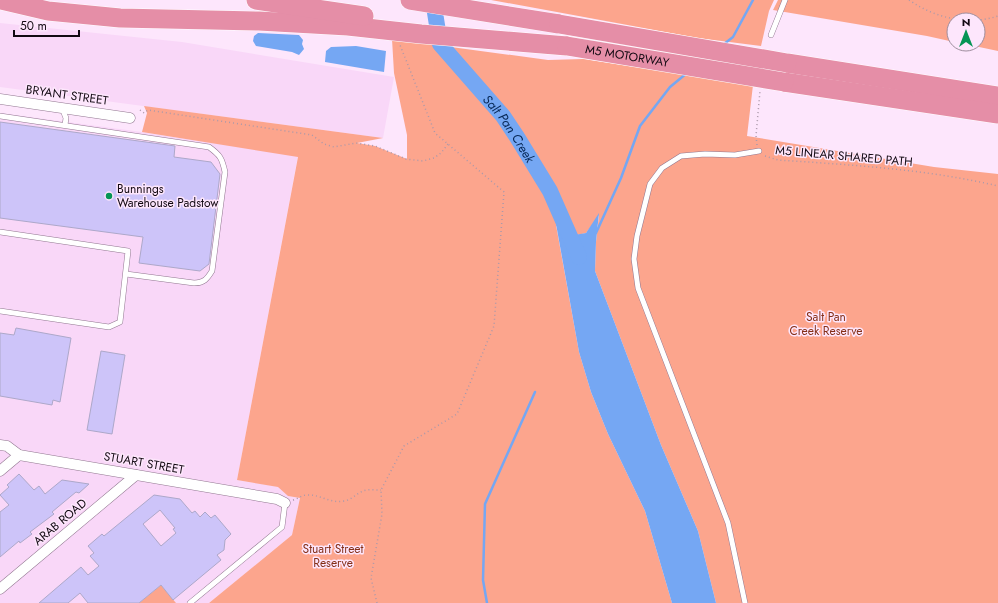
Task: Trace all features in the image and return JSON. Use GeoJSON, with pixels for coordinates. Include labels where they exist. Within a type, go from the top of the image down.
{"type":"FeatureCollection","features":[{"type":"Feature","properties":{"kind":"highway"},"geometry":{"type":"LineString","coordinates":[[1,0],[48,11],[120,18],[259,21],[349,20]]}},
{"type":"Feature","properties":{"kind":"highway"},"geometry":{"type":"LineString","coordinates":[[256,0],[349,20]]}},
{"type":"Feature","properties":{"kind":"highway","name":"M5 MOTORWAY"},"geometry":{"type":"LineString","coordinates":[[410,0],[998,96]]}},
{"type":"Feature","properties":{"kind":"highway"},"geometry":{"type":"LineString","coordinates":[[451,0],[541,16],[558,24]]}},
{"type":"Feature","properties":{"kind":"highway","name":"M5 MOTORWAY"},"geometry":{"type":"LineString","coordinates":[[349,20],[421,34],[567,46],[784,82],[998,114]]}},
{"type":"Feature","properties":{"kind":"street","name":"BRYANT STREET"},"geometry":{"type":"LineString","coordinates":[[0,99],[130,118]]}},
{"type":"Feature","properties":{"kind":"street","name":"STUART STREET"},"geometry":{"type":"LineString","coordinates":[[0,445],[7,446],[19,455],[277,499],[285,503]]}},
{"type":"Feature","properties":{"kind":"street"},"geometry":{"type":"LineString","coordinates":[[0,471],[19,455]]}},
{"type":"Feature","properties":{"kind":"street","name":"ARAB ROAD"},"geometry":{"type":"LineString","coordinates":[[0,589],[136,474]]}},
{"type":"Feature","properties":{"kind":"lane"},"geometry":{"type":"LineString","coordinates":[[771,35],[785,0]]}},
{"type":"Feature","properties":{"kind":"lane"},"geometry":{"type":"LineString","coordinates":[[62,108],[66,118],[65,125]]}},
{"type":"Feature","properties":{"kind":"lane"},"geometry":{"type":"LineString","coordinates":[[0,116],[209,147],[219,154],[223,161],[224,172],[212,271],[207,279],[200,283],[194,283],[126,274]]}},
{"type":"Feature","properties":{"kind":"lane"},"geometry":{"type":"LineString","coordinates":[[745,603],[728,523],[638,288],[634,259],[637,236],[650,184],[662,168],[681,156],[705,154],[735,155],[759,151]]}},
{"type":"Feature","properties":{"kind":"lane"},"geometry":{"type":"LineString","coordinates":[[0,232],[128,251],[120,322],[109,327],[0,311]]}},
{"type":"Feature","properties":{"kind":"lane"},"geometry":{"type":"LineString","coordinates":[[190,603],[282,527],[285,503]]}},
{"type":"Feature","properties":{"kind":"path"},"geometry":{"type":"LineString","coordinates":[[909,0],[941,17],[957,20],[987,20],[998,16]]}},
{"type":"Feature","properties":{"kind":"path"},"geometry":{"type":"LineString","coordinates":[[377,603],[371,578],[382,514],[381,490],[404,446],[457,414],[494,326],[504,192],[435,133],[398,41]]}},
{"type":"Feature","properties":{"kind":"path","name":"M5 LINEAR SHARED PATH"},"geometry":{"type":"LineString","coordinates":[[760,90],[756,136],[759,151],[766,157],[778,160],[918,172],[949,176],[998,186]]}},
{"type":"Feature","properties":{"kind":"path"},"geometry":{"type":"LineString","coordinates":[[140,110],[144,113],[148,110],[304,133],[312,135],[324,144],[334,147],[356,143],[375,146],[406,159],[423,162],[434,158],[441,153],[448,144]]}},
{"type":"Feature","properties":{"kind":"path"},"geometry":{"type":"LineString","coordinates":[[285,503],[307,495],[320,497],[332,502],[345,501],[351,499],[364,490],[381,490]]}},
{"type":"Feature","properties":{"kind":"shaded area"},"geometry":{"type":"Polygon","coordinates":[[[0,23],[182,42],[394,77],[383,138],[0,87],[0,23]]]}},
{"type":"Feature","properties":{"kind":"shaded area"},"geometry":{"type":"Polygon","coordinates":[[[0,113],[142,132],[298,156],[237,480],[279,487],[288,496],[300,498],[292,535],[209,603],[176,603],[161,585],[139,603],[0,603],[0,113]]]}},
{"type":"Feature","properties":{"kind":"green space"},"geometry":{"type":"Polygon","coordinates":[[[491,0],[774,0],[769,11],[761,46],[698,38],[491,0]]]}},
{"type":"Feature","properties":{"kind":"green space"},"geometry":{"type":"Polygon","coordinates":[[[778,0],[998,0],[998,51],[986,48],[986,12],[946,12],[946,40],[773,10],[778,0]]]}},
{"type":"Feature","properties":{"kind":"green space"},"geometry":{"type":"Polygon","coordinates":[[[392,39],[548,60],[583,59],[753,85],[747,136],[934,167],[998,174],[998,603],[716,603],[698,531],[661,445],[595,271],[599,215],[586,233],[568,237],[556,225],[579,352],[591,392],[608,434],[645,511],[672,603],[209,603],[292,535],[300,498],[288,496],[278,487],[237,480],[298,157],[142,132],[147,113],[144,106],[383,138],[357,143],[375,146],[407,159],[407,135],[394,73],[392,39]]]}},
{"type":"Feature","properties":{"kind":"green space"},"geometry":{"type":"Polygon","coordinates":[[[161,585],[176,603],[139,603],[161,585]]]}},
{"type":"Feature","properties":{"kind":"water"},"geometry":{"type":"Polygon","coordinates":[[[258,33],[299,35],[303,40],[302,44],[304,49],[299,55],[292,52],[256,46],[253,41],[254,36],[258,33]]]}},
{"type":"Feature","properties":{"kind":"water"},"geometry":{"type":"Polygon","coordinates":[[[356,46],[386,51],[384,72],[325,62],[326,51],[331,47],[356,46]]]}},
{"type":"Feature","properties":{"kind":"water"},"geometry":{"type":"Polygon","coordinates":[[[599,213],[595,271],[661,445],[698,531],[716,603],[672,603],[645,511],[608,434],[591,392],[579,352],[556,224],[568,236],[586,233],[599,213]]]}},
{"type":"Feature","properties":{"kind":"building","name":"Bunnings Warehouse Padstow"},"geometry":{"type":"Polygon","coordinates":[[[0,122],[175,146],[174,157],[211,162],[220,174],[209,264],[200,271],[139,263],[143,237],[0,218],[0,122]]]}},
{"type":"Feature","properties":{"kind":"building"},"geometry":{"type":"Polygon","coordinates":[[[16,328],[71,338],[60,402],[53,400],[52,405],[0,396],[0,333],[14,335],[16,328]]]}},
{"type":"Feature","properties":{"kind":"building"},"geometry":{"type":"Polygon","coordinates":[[[101,351],[125,355],[112,434],[87,430],[101,351]]]}},
{"type":"Feature","properties":{"kind":"building"},"geometry":{"type":"Polygon","coordinates":[[[19,474],[34,490],[39,486],[45,494],[62,480],[89,484],[79,493],[76,492],[52,512],[54,514],[30,532],[32,534],[20,543],[19,541],[0,557],[0,512],[9,505],[0,495],[9,487],[7,485],[19,474]]]}},
{"type":"Feature","properties":{"kind":"building"},"geometry":{"type":"Polygon","coordinates":[[[154,495],[180,499],[192,513],[195,511],[200,517],[205,512],[211,518],[215,515],[231,534],[225,540],[224,550],[217,555],[221,560],[173,600],[161,585],[139,603],[88,603],[80,593],[68,603],[39,603],[81,567],[88,575],[99,566],[90,556],[94,553],[88,546],[102,534],[104,536],[154,495]],[[160,510],[143,524],[161,546],[176,533],[173,529],[175,528],[160,510]]]}},
{"type":"Feature","properties":{"kind":"waterway","name":"Salt Pan Creek"},"geometry":{"type":"LineString","coordinates":[[433,0],[440,44],[503,116],[517,137],[550,191],[579,257]]}},
{"type":"Feature","properties":{"kind":"waterway"},"geometry":{"type":"LineString","coordinates":[[724,44],[733,37],[753,0]]}},
{"type":"Feature","properties":{"kind":"waterway"},"geometry":{"type":"LineString","coordinates":[[596,233],[621,178],[640,126],[670,87],[687,73]]}},
{"type":"Feature","properties":{"kind":"waterway"},"geometry":{"type":"LineString","coordinates":[[487,603],[483,580],[485,504],[535,392]]}},
{"type":"Feature","properties":{"kind":"place","name":"Bunnings Warehouse Padstow"},"geometry":{"type":"Point","coordinates":[109,196]}},
{"type":"Feature","properties":{"kind":"park label","name":"Salt Pan Creek Reserve"},"geometry":{"type":"Point","coordinates":[826,324]}},
{"type":"Feature","properties":{"kind":"park label","name":"Stuart Street Reserve"},"geometry":{"type":"Point","coordinates":[333,556]}}]}
